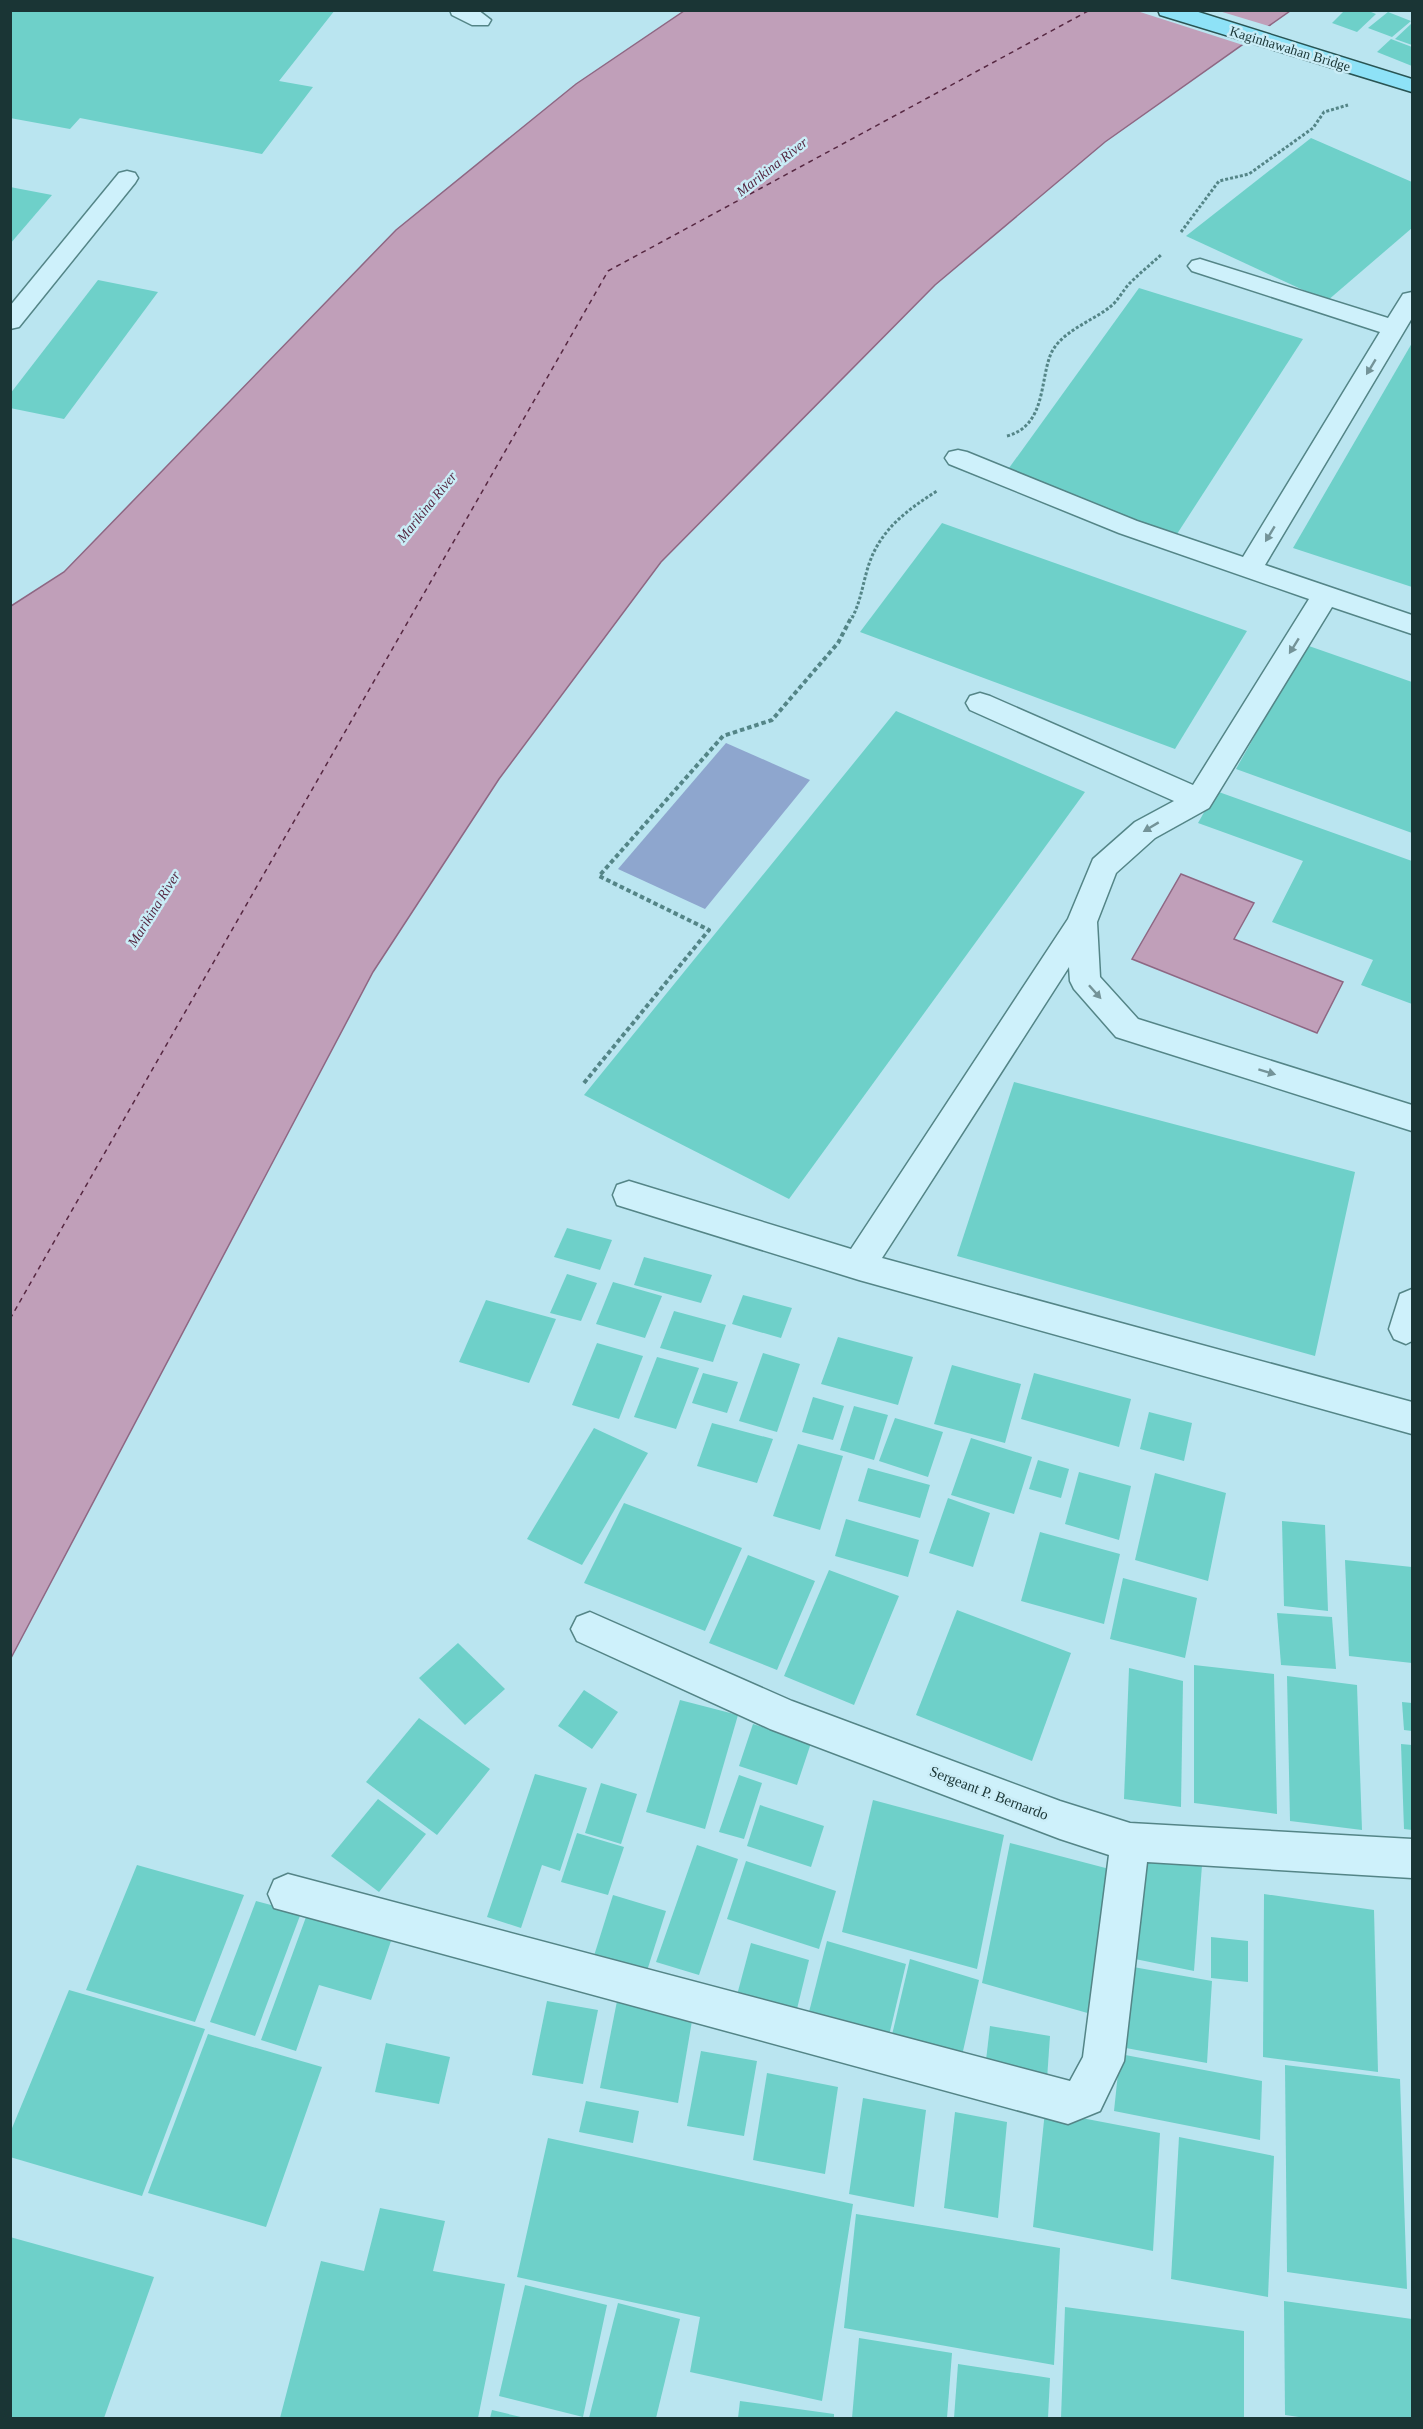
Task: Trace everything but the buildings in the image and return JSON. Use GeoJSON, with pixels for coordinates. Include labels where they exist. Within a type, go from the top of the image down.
{"type":"FeatureCollection","features":[{"type":"Feature","properties":{"kind":"main road","name":"Kaginhawahan Bridge"},"geometry":{"type":"LineString","coordinates":[[1168,10],[1408,85]]}},
{"type":"Feature","properties":{"kind":"street"},"geometry":{"type":"LineString","coordinates":[[460,10],[480,20]]}},
{"type":"Feature","properties":{"kind":"street"},"geometry":{"type":"LineString","coordinates":[[10,322],[127,178]]}},
{"type":"Feature","properties":{"kind":"street"},"geometry":{"type":"LineString","coordinates":[[1200,266],[1394,328]]}},
{"type":"Feature","properties":{"kind":"street"},"geometry":{"type":"LineString","coordinates":[[1249,570],[1413,299]]}},
{"type":"Feature","properties":{"kind":"street"},"geometry":{"type":"LineString","coordinates":[[958,458],[1128,527],[1413,625]]}},
{"type":"Feature","properties":{"kind":"street"},"geometry":{"type":"LineString","coordinates":[[860,1266],[1082,922],[1103,867],[1145,830],[1200,800],[1325,596]]}},
{"type":"Feature","properties":{"kind":"street"},"geometry":{"type":"LineString","coordinates":[[980,702],[1200,800]]}},
{"type":"Feature","properties":{"kind":"street"},"geometry":{"type":"LineString","coordinates":[[1082,922],[1085,981],[1126,1028],[1413,1118]]}},
{"type":"Feature","properties":{"kind":"street"},"geometry":{"type":"LineString","coordinates":[[629,1195],[860,1266],[1413,1418]]}},
{"type":"Feature","properties":{"kind":"street","name":"Sergeant P. Bernardo"},"geometry":{"type":"LineString","coordinates":[[590,1629],[783,1716],[1060,1820],[1130,1842],[1413,1859]]}},
{"type":"Feature","properties":{"kind":"street"},"geometry":{"type":"LineString","coordinates":[[288,1894],[1068,2103],[1085,2096],[1104,2061],[1130,1842]]}},
{"type":"Feature","properties":{"kind":"path"},"geometry":{"type":"LineString","coordinates":[[1180,234],[1219,181],[1249,174],[1313,128],[1324,112],[1352,104]]}},
{"type":"Feature","properties":{"kind":"path"},"geometry":{"type":"LineString","coordinates":[[584,1083],[709,930],[599,876],[723,735],[772,720],[838,643],[856,610],[869,563],[881,537],[906,510],[940,489],[958,458],[984,442],[1018,433],[1037,409],[1045,386],[1050,356],[1060,340],[1112,306],[1130,283],[1168,247]]}},
{"type":"Feature","properties":{"kind":"shaded area"},"geometry":{"type":"Polygon","coordinates":[[[726,743],[810,780],[705,909],[618,869],[726,743]]]}},
{"type":"Feature","properties":{"kind":"water","name":"Marikina River"},"geometry":{"type":"Polygon","coordinates":[[[684,11],[1290,11],[1105,142],[935,285],[661,562],[499,779],[373,972],[11,1658],[11,606],[64,572],[396,230],[576,84],[684,11]]]}},
{"type":"Feature","properties":{"kind":"water"},"geometry":{"type":"Polygon","coordinates":[[[1181,874],[1254,903],[1234,939],[1343,982],[1317,1033],[1132,959],[1181,874]]]}},
{"type":"Feature","properties":{"kind":"pier"},"geometry":{"type":"Polygon","coordinates":[[[1137,11],[1219,11],[1272,27],[1246,46],[1137,11]]]}},
{"type":"Feature","properties":{"kind":"ferry route"},"geometry":{"type":"LineString","coordinates":[[10,1319],[608,271],[1090,10]]}}]}
